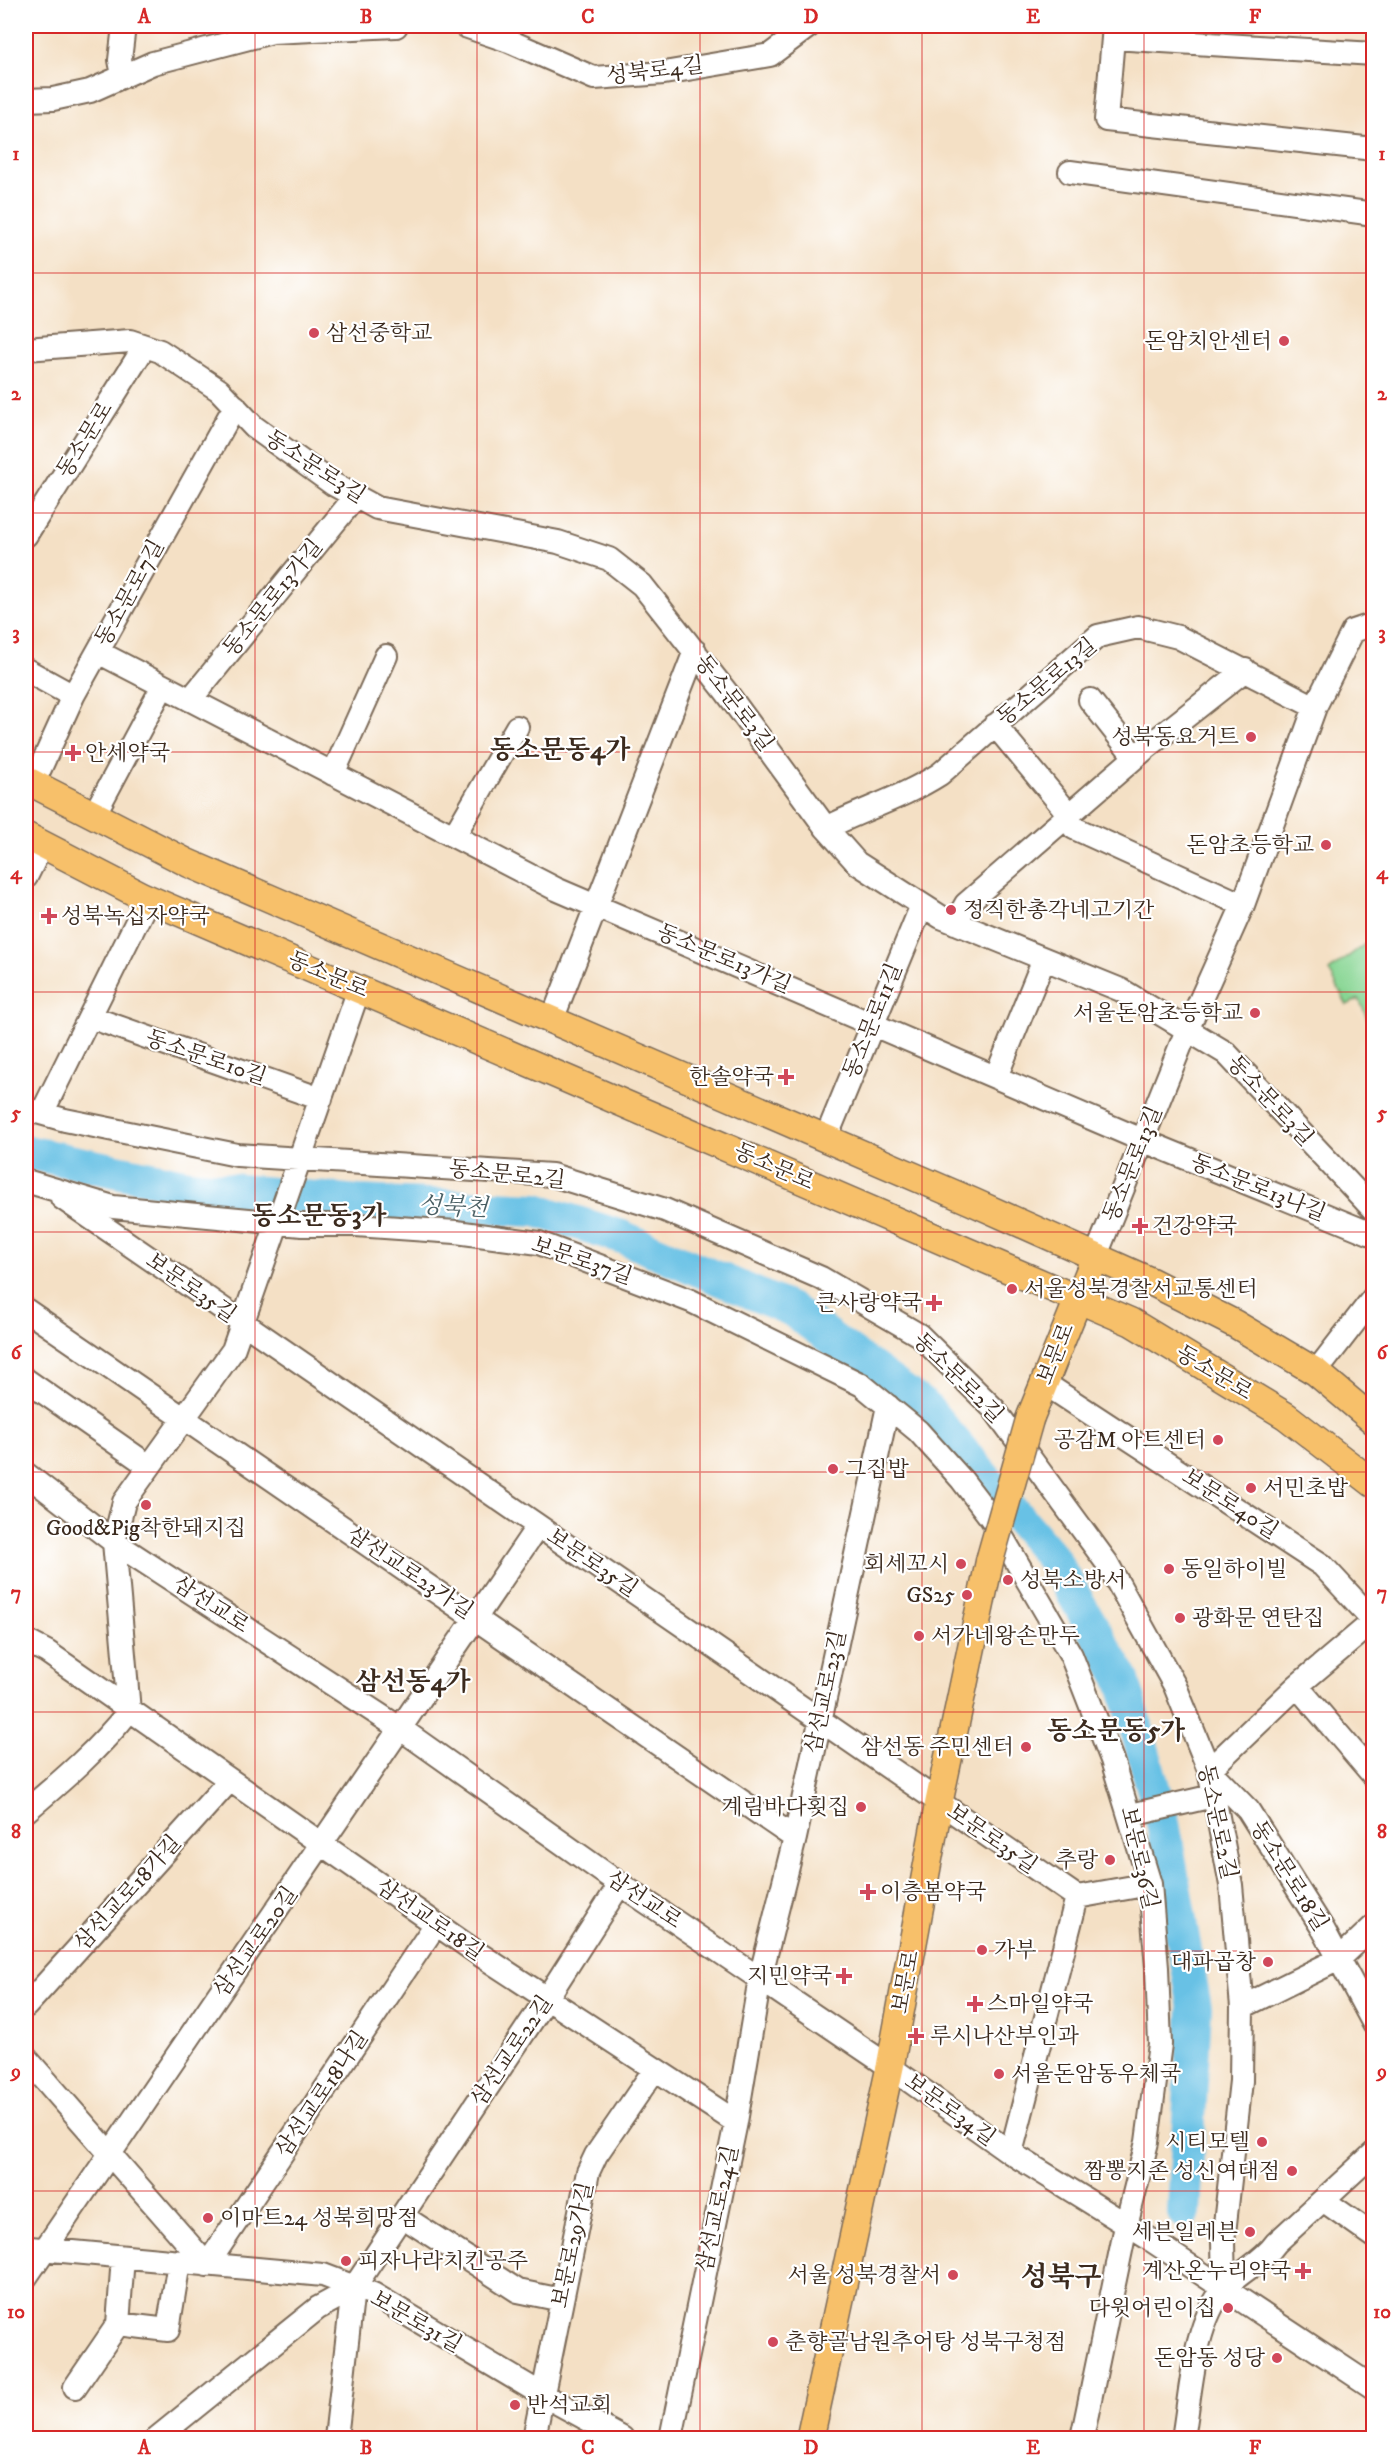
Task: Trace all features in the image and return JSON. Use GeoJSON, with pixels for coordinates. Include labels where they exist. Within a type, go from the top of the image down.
{"type":"FeatureCollection","features":[{"type":"Feature","properties":{"kind":"main road","name":"동소문로"},"geometry":{"type":"LineString","coordinates":[[29,782],[188,863],[826,1138],[1149,1281],[1235,1324],[1316,1372],[1374,1421]]}},
{"type":"Feature","properties":{"kind":"main road","name":"동소문로"},"geometry":{"type":"LineString","coordinates":[[34,841],[148,898],[1131,1323],[1286,1416],[1374,1484]]}},
{"type":"Feature","properties":{"kind":"main road","name":"보문로"},"geometry":{"type":"LineString","coordinates":[[810,2439],[890,2067],[939,1802],[990,1559],[1030,1418],[1095,1258]]}},
{"type":"Feature","properties":{"kind":"street"},"geometry":{"type":"LineString","coordinates":[[123,75],[120,60],[124,26]]}},
{"type":"Feature","properties":{"kind":"street"},"geometry":{"type":"LineString","coordinates":[[26,100],[53,99],[90,91],[153,63],[272,32],[396,26]]}},
{"type":"Feature","properties":{"kind":"street","name":"성북로4길"},"geometry":{"type":"LineString","coordinates":[[465,26],[509,41],[594,78],[664,73],[770,54],[809,26]]}},
{"type":"Feature","properties":{"kind":"street"},"geometry":{"type":"LineString","coordinates":[[1374,54],[1114,32],[1106,120],[1374,149]]}},
{"type":"Feature","properties":{"kind":"street"},"geometry":{"type":"LineString","coordinates":[[1070,172],[1374,214]]}},
{"type":"Feature","properties":{"kind":"street","name":"동소문로3길"},"geometry":{"type":"LineString","coordinates":[[26,349],[130,341],[160,351],[219,390],[254,427],[333,483],[377,507],[558,542],[609,559],[642,585],[695,651],[826,828],[857,863],[922,905],[955,923],[1120,990],[1226,1053],[1374,1210]]}},
{"type":"Feature","properties":{"kind":"street","name":"동소문로"},"geometry":{"type":"LineString","coordinates":[[26,535],[145,346]]}},
{"type":"Feature","properties":{"kind":"street","name":"동소문로7길"},"geometry":{"type":"LineString","coordinates":[[29,782],[73,696],[234,406]]}},
{"type":"Feature","properties":{"kind":"street","name":"동소문로13가길"},"geometry":{"type":"LineString","coordinates":[[190,700],[356,496]]}},
{"type":"Feature","properties":{"kind":"street","name":"동소문로13길"},"geometry":{"type":"LineString","coordinates":[[1095,1258],[1187,1030],[1243,905],[1315,707],[1353,631],[1374,624]]}},
{"type":"Feature","properties":{"kind":"street","name":"동소문로13길"},"geometry":{"type":"LineString","coordinates":[[826,828],[856,813],[914,791],[940,774],[1098,636],[1138,627],[1178,637],[1315,707]]}},
{"type":"Feature","properties":{"kind":"street"},"geometry":{"type":"LineString","coordinates":[[552,1020],[695,651]]}},
{"type":"Feature","properties":{"kind":"street","name":"동소문로13가길"},"geometry":{"type":"LineString","coordinates":[[98,652],[556,889],[1142,1140]]}},
{"type":"Feature","properties":{"kind":"street"},"geometry":{"type":"LineString","coordinates":[[333,774],[386,656]]}},
{"type":"Feature","properties":{"kind":"street"},"geometry":{"type":"LineString","coordinates":[[26,670],[73,696]]}},
{"type":"Feature","properties":{"kind":"street"},"geometry":{"type":"LineString","coordinates":[[955,923],[966,904],[1068,815],[1135,757],[1245,670]]}},
{"type":"Feature","properties":{"kind":"street"},"geometry":{"type":"LineString","coordinates":[[94,815],[163,686]]}},
{"type":"Feature","properties":{"kind":"street"},"geometry":{"type":"LineString","coordinates":[[1090,700],[1135,757]]}},
{"type":"Feature","properties":{"kind":"street"},"geometry":{"type":"LineString","coordinates":[[995,725],[1068,815],[1074,828],[1243,905]]}},
{"type":"Feature","properties":{"kind":"street"},"geometry":{"type":"LineString","coordinates":[[454,836],[517,727]]}},
{"type":"Feature","properties":{"kind":"street"},"geometry":{"type":"LineString","coordinates":[[26,878],[34,841]]}},
{"type":"Feature","properties":{"kind":"street"},"geometry":{"type":"LineString","coordinates":[[34,1111],[90,1017],[148,898]]}},
{"type":"Feature","properties":{"kind":"street","name":"동소문로11길"},"geometry":{"type":"LineString","coordinates":[[826,1138],[871,1022],[922,905]]}},
{"type":"Feature","properties":{"kind":"street"},"geometry":{"type":"LineString","coordinates":[[996,1077],[1044,959]]}},
{"type":"Feature","properties":{"kind":"street"},"geometry":{"type":"LineString","coordinates":[[26,1811],[66,1778],[112,1733],[129,1711],[114,1542],[123,1502],[233,1350],[359,988]]}},
{"type":"Feature","properties":{"kind":"street","name":"동소문로10길"},"geometry":{"type":"LineString","coordinates":[[90,1017],[321,1098]]}},
{"type":"Feature","properties":{"kind":"street","name":"동소문로2길"},"geometry":{"type":"LineString","coordinates":[[34,1111],[237,1155],[300,1162],[552,1175],[665,1210],[821,1278],[919,1335],[994,1409],[1107,1563],[1175,1686],[1209,1770],[1231,1885],[1242,2007],[1241,2081],[1223,2242],[1216,2283]]}},
{"type":"Feature","properties":{"kind":"street","name":"동소문로13나길"},"geometry":{"type":"LineString","coordinates":[[1142,1140],[1374,1235]]}},
{"type":"Feature","properties":{"kind":"street","name":"보문로37길"},"geometry":{"type":"LineString","coordinates":[[36,1184],[113,1206],[456,1232],[539,1243],[680,1297],[766,1336],[862,1385],[925,1439],[991,1518]]}},
{"type":"Feature","properties":{"kind":"street","name":"보문로35길"},"geometry":{"type":"LineString","coordinates":[[36,1184],[1077,1897]]}},
{"type":"Feature","properties":{"kind":"street"},"geometry":{"type":"LineString","coordinates":[[1316,1372],[1374,1297]]}},
{"type":"Feature","properties":{"kind":"street","name":"삼선교로23가길"},"geometry":{"type":"LineString","coordinates":[[26,1310],[795,1838]]}},
{"type":"Feature","properties":{"kind":"street"},"geometry":{"type":"LineString","coordinates":[[26,1380],[149,1466]]}},
{"type":"Feature","properties":{"kind":"street","name":"보문로40길"},"geometry":{"type":"LineString","coordinates":[[1044,1383],[1322,1565],[1374,1621]]}},
{"type":"Feature","properties":{"kind":"street","name":"삼선교로23길"},"geometry":{"type":"LineString","coordinates":[[760,1978],[795,1838],[888,1406]]}},
{"type":"Feature","properties":{"kind":"street","name":"삼선교로"},"geometry":{"type":"LineString","coordinates":[[26,1474],[114,1542],[401,1729],[620,1884],[890,2067]]}},
{"type":"Feature","properties":{"kind":"street","name":"보문로36길"},"geometry":{"type":"LineString","coordinates":[[991,1518],[1071,1655],[1131,1815],[1150,1884],[1160,2044],[1147,2142],[1126,2226],[1082,2439]]}},
{"type":"Feature","properties":{"kind":"street"},"geometry":{"type":"LineString","coordinates":[[401,1729],[538,1526]]}},
{"type":"Feature","properties":{"kind":"street"},"geometry":{"type":"LineString","coordinates":[[1209,1770],[1297,1686],[1374,1621]]}},
{"type":"Feature","properties":{"kind":"street","name":"삼선교로18길"},"geometry":{"type":"LineString","coordinates":[[26,1641],[47,1652],[436,1924],[736,2122]]}},
{"type":"Feature","properties":{"kind":"street"},"geometry":{"type":"LineString","coordinates":[[1297,1686],[1374,1776]]}},
{"type":"Feature","properties":{"kind":"street","name":"삼선교로20길"},"geometry":{"type":"LineString","coordinates":[[26,2277],[34,2248],[109,2153],[401,1729]]}},
{"type":"Feature","properties":{"kind":"street","name":"동소문로18길"},"geometry":{"type":"LineString","coordinates":[[1209,1770],[1248,1810],[1339,1959]]}},
{"type":"Feature","properties":{"kind":"street","name":"삼선교로18가길"},"geometry":{"type":"LineString","coordinates":[[26,2006],[230,1780]]}},
{"type":"Feature","properties":{"kind":"street"},"geometry":{"type":"LineString","coordinates":[[1131,1815],[1213,1796]]}},
{"type":"Feature","properties":{"kind":"street","name":"삼선교로22길"},"geometry":{"type":"LineString","coordinates":[[157,2439],[318,2308],[353,2289],[548,1998],[620,1884]]}},
{"type":"Feature","properties":{"kind":"street"},"geometry":{"type":"LineString","coordinates":[[1077,1897],[1150,1884]]}},
{"type":"Feature","properties":{"kind":"street","name":"보문로34길"},"geometry":{"type":"LineString","coordinates":[[1011,2153],[1077,1897]]}},
{"type":"Feature","properties":{"kind":"street","name":"삼선교로18나길"},"geometry":{"type":"LineString","coordinates":[[207,2265],[436,1924]]}},
{"type":"Feature","properties":{"kind":"street","name":"동소문로18길"},"geometry":{"type":"LineString","coordinates":[[1242,2007],[1339,1959],[1374,1926]]}},
{"type":"Feature","properties":{"kind":"street"},"geometry":{"type":"LineString","coordinates":[[1339,1959],[1374,2024]]}},
{"type":"Feature","properties":{"kind":"street","name":"삼선교로24길"},"geometry":{"type":"LineString","coordinates":[[671,2439],[736,2122],[760,1978]]}},
{"type":"Feature","properties":{"kind":"street"},"geometry":{"type":"LineString","coordinates":[[26,2058],[207,2265]]}},
{"type":"Feature","properties":{"kind":"street","name":"보문로34길"},"geometry":{"type":"LineString","coordinates":[[890,2067],[1011,2153],[1216,2283]]}},
{"type":"Feature","properties":{"kind":"street","name":"보문로29가길"},"geometry":{"type":"LineString","coordinates":[[534,2439],[588,2172],[596,2155],[656,2069]]}},
{"type":"Feature","properties":{"kind":"street"},"geometry":{"type":"LineString","coordinates":[[1269,2253],[1276,2243],[1374,2153]]}},
{"type":"Feature","properties":{"kind":"street"},"geometry":{"type":"LineString","coordinates":[[1183,2439],[1200,2339],[1210,2313],[1216,2283],[1280,2249],[1374,2165]]}},
{"type":"Feature","properties":{"kind":"street"},"geometry":{"type":"LineString","coordinates":[[1330,2205],[1374,2236]]}},
{"type":"Feature","properties":{"kind":"street"},"geometry":{"type":"LineString","coordinates":[[402,2216],[518,2291],[562,2300]]}},
{"type":"Feature","properties":{"kind":"street","name":"보문로31길"},"geometry":{"type":"LineString","coordinates":[[34,2248],[323,2275],[353,2289],[374,2294],[543,2395],[600,2433],[622,2439]]}},
{"type":"Feature","properties":{"kind":"street"},"geometry":{"type":"LineString","coordinates":[[75,2387],[118,2324],[123,2257]]}},
{"type":"Feature","properties":{"kind":"street"},"geometry":{"type":"LineString","coordinates":[[118,2324],[168,2330],[179,2262]]}},
{"type":"Feature","properties":{"kind":"street"},"geometry":{"type":"LineString","coordinates":[[1216,2283],[1374,2388]]}},
{"type":"Feature","properties":{"kind":"street"},"geometry":{"type":"LineString","coordinates":[[336,2439],[353,2289]]}},
{"type":"Feature","properties":{"kind":"green space"},"geometry":{"type":"Polygon","coordinates":[[[1373,938],[1373,1032],[1359,999],[1347,1005],[1329,971],[1373,938]]]}},
{"type":"Feature","properties":{"kind":"waterway","name":"성북천"},"geometry":{"type":"LineString","coordinates":[[26,1152],[188,1186],[358,1202],[536,1210],[622,1237],[792,1310],[925,1407],[1053,1559],[1123,1680],[1163,1823],[1195,2008],[1184,2212]]}},
{"type":"Feature","properties":{"kind":"place","name":"삼선중학교"},"geometry":{"type":"Point","coordinates":[314,333]}},
{"type":"Feature","properties":{"kind":"place","name":"돈암치안센터"},"geometry":{"type":"Point","coordinates":[1284,341]}},
{"type":"Feature","properties":{"kind":"place","name":"성북동요거트"},"geometry":{"type":"Point","coordinates":[1251,737]}},
{"type":"Feature","properties":{"kind":"place","name":"안세약국"},"geometry":{"type":"Point","coordinates":[73,753]}},
{"type":"Feature","properties":{"kind":"place","name":"돈암초등학교"},"geometry":{"type":"Point","coordinates":[1326,845]}},
{"type":"Feature","properties":{"kind":"place","name":"정직한총각네고기간"},"geometry":{"type":"Point","coordinates":[951,910]}},
{"type":"Feature","properties":{"kind":"place","name":"성북녹십자약국"},"geometry":{"type":"Point","coordinates":[49,916]}},
{"type":"Feature","properties":{"kind":"place","name":"서울돈암초등학교"},"geometry":{"type":"Point","coordinates":[1255,1013]}},
{"type":"Feature","properties":{"kind":"place","name":"한솔약국"},"geometry":{"type":"Point","coordinates":[786,1077]}},
{"type":"Feature","properties":{"kind":"place","name":"건강약국"},"geometry":{"type":"Point","coordinates":[1140,1226]}},
{"type":"Feature","properties":{"kind":"place","name":"서울성북경찰서교통센터"},"geometry":{"type":"Point","coordinates":[1012,1289]}},
{"type":"Feature","properties":{"kind":"place","name":"큰사랑약국"},"geometry":{"type":"Point","coordinates":[934,1303]}},
{"type":"Feature","properties":{"kind":"place","name":"공감M 아트센터"},"geometry":{"type":"Point","coordinates":[1218,1440]}},
{"type":"Feature","properties":{"kind":"place","name":"그집밥"},"geometry":{"type":"Point","coordinates":[833,1469]}},
{"type":"Feature","properties":{"kind":"place","name":"서민초밥"},"geometry":{"type":"Point","coordinates":[1251,1488]}},
{"type":"Feature","properties":{"kind":"place","name":"Good&Pig착한돼지집"},"geometry":{"type":"Point","coordinates":[146,1505]}},
{"type":"Feature","properties":{"kind":"place","name":"회세꼬시"},"geometry":{"type":"Point","coordinates":[961,1564]}},
{"type":"Feature","properties":{"kind":"place","name":"동일하이빌"},"geometry":{"type":"Point","coordinates":[1169,1569]}},
{"type":"Feature","properties":{"kind":"place","name":"성북소방서"},"geometry":{"type":"Point","coordinates":[1008,1580]}},
{"type":"Feature","properties":{"kind":"place","name":"GS25"},"geometry":{"type":"Point","coordinates":[967,1595]}},
{"type":"Feature","properties":{"kind":"place","name":"광화문 연탄집"},"geometry":{"type":"Point","coordinates":[1180,1618]}},
{"type":"Feature","properties":{"kind":"place","name":"서가네왕손만두"},"geometry":{"type":"Point","coordinates":[919,1636]}},
{"type":"Feature","properties":{"kind":"place","name":"삼선동 주민센터"},"geometry":{"type":"Point","coordinates":[1026,1747]}},
{"type":"Feature","properties":{"kind":"place","name":"계림바다횟집"},"geometry":{"type":"Point","coordinates":[861,1807]}},
{"type":"Feature","properties":{"kind":"place","name":"추랑"},"geometry":{"type":"Point","coordinates":[1110,1860]}},
{"type":"Feature","properties":{"kind":"place","name":"이층봄약국"},"geometry":{"type":"Point","coordinates":[868,1892]}},
{"type":"Feature","properties":{"kind":"place","name":"가부"},"geometry":{"type":"Point","coordinates":[982,1950]}},
{"type":"Feature","properties":{"kind":"place","name":"대파곱창"},"geometry":{"type":"Point","coordinates":[1268,1962]}},
{"type":"Feature","properties":{"kind":"place","name":"지민약국"},"geometry":{"type":"Point","coordinates":[844,1976]}},
{"type":"Feature","properties":{"kind":"place","name":"스마일약국"},"geometry":{"type":"Point","coordinates":[975,2004]}},
{"type":"Feature","properties":{"kind":"place","name":"루시나산부인과"},"geometry":{"type":"Point","coordinates":[916,2036]}},
{"type":"Feature","properties":{"kind":"place","name":"서울돈암동우체국"},"geometry":{"type":"Point","coordinates":[999,2074]}},
{"type":"Feature","properties":{"kind":"place","name":"시티모텔"},"geometry":{"type":"Point","coordinates":[1262,2142]}},
{"type":"Feature","properties":{"kind":"place","name":"짬뽕지존 성신여대점"},"geometry":{"type":"Point","coordinates":[1292,2171]}},
{"type":"Feature","properties":{"kind":"place","name":"이마트24 성북희망점"},"geometry":{"type":"Point","coordinates":[208,2218]}},
{"type":"Feature","properties":{"kind":"place","name":"세븐일레븐"},"geometry":{"type":"Point","coordinates":[1250,2232]}},
{"type":"Feature","properties":{"kind":"place","name":"피자나라치킨공주"},"geometry":{"type":"Point","coordinates":[346,2261]}},
{"type":"Feature","properties":{"kind":"place","name":"계산온누리약국"},"geometry":{"type":"Point","coordinates":[1303,2271]}},
{"type":"Feature","properties":{"kind":"place","name":"서울 성북경찰서"},"geometry":{"type":"Point","coordinates":[953,2275]}},
{"type":"Feature","properties":{"kind":"place","name":"다윗어린이집"},"geometry":{"type":"Point","coordinates":[1228,2308]}},
{"type":"Feature","properties":{"kind":"place","name":"춘향골남원추어탕 성북구청점"},"geometry":{"type":"Point","coordinates":[773,2342]}},
{"type":"Feature","properties":{"kind":"place","name":"돈암동 성당"},"geometry":{"type":"Point","coordinates":[1277,2358]}},
{"type":"Feature","properties":{"kind":"place","name":"반석교회"},"geometry":{"type":"Point","coordinates":[515,2405]}},
{"type":"Feature","properties":{"kind":"district","name":"동소문동4가"},"geometry":{"type":"Point","coordinates":[560,750]}},
{"type":"Feature","properties":{"kind":"district","name":"동소문동3가"},"geometry":{"type":"Point","coordinates":[319,1216]}},
{"type":"Feature","properties":{"kind":"district","name":"삼선동4가"},"geometry":{"type":"Point","coordinates":[413,1682]}},
{"type":"Feature","properties":{"kind":"district","name":"동소문동5가"},"geometry":{"type":"Point","coordinates":[1116,1731]}},
{"type":"Feature","properties":{"kind":"district","name":"성북구"},"geometry":{"type":"Point","coordinates":[1061,2277]}}]}
